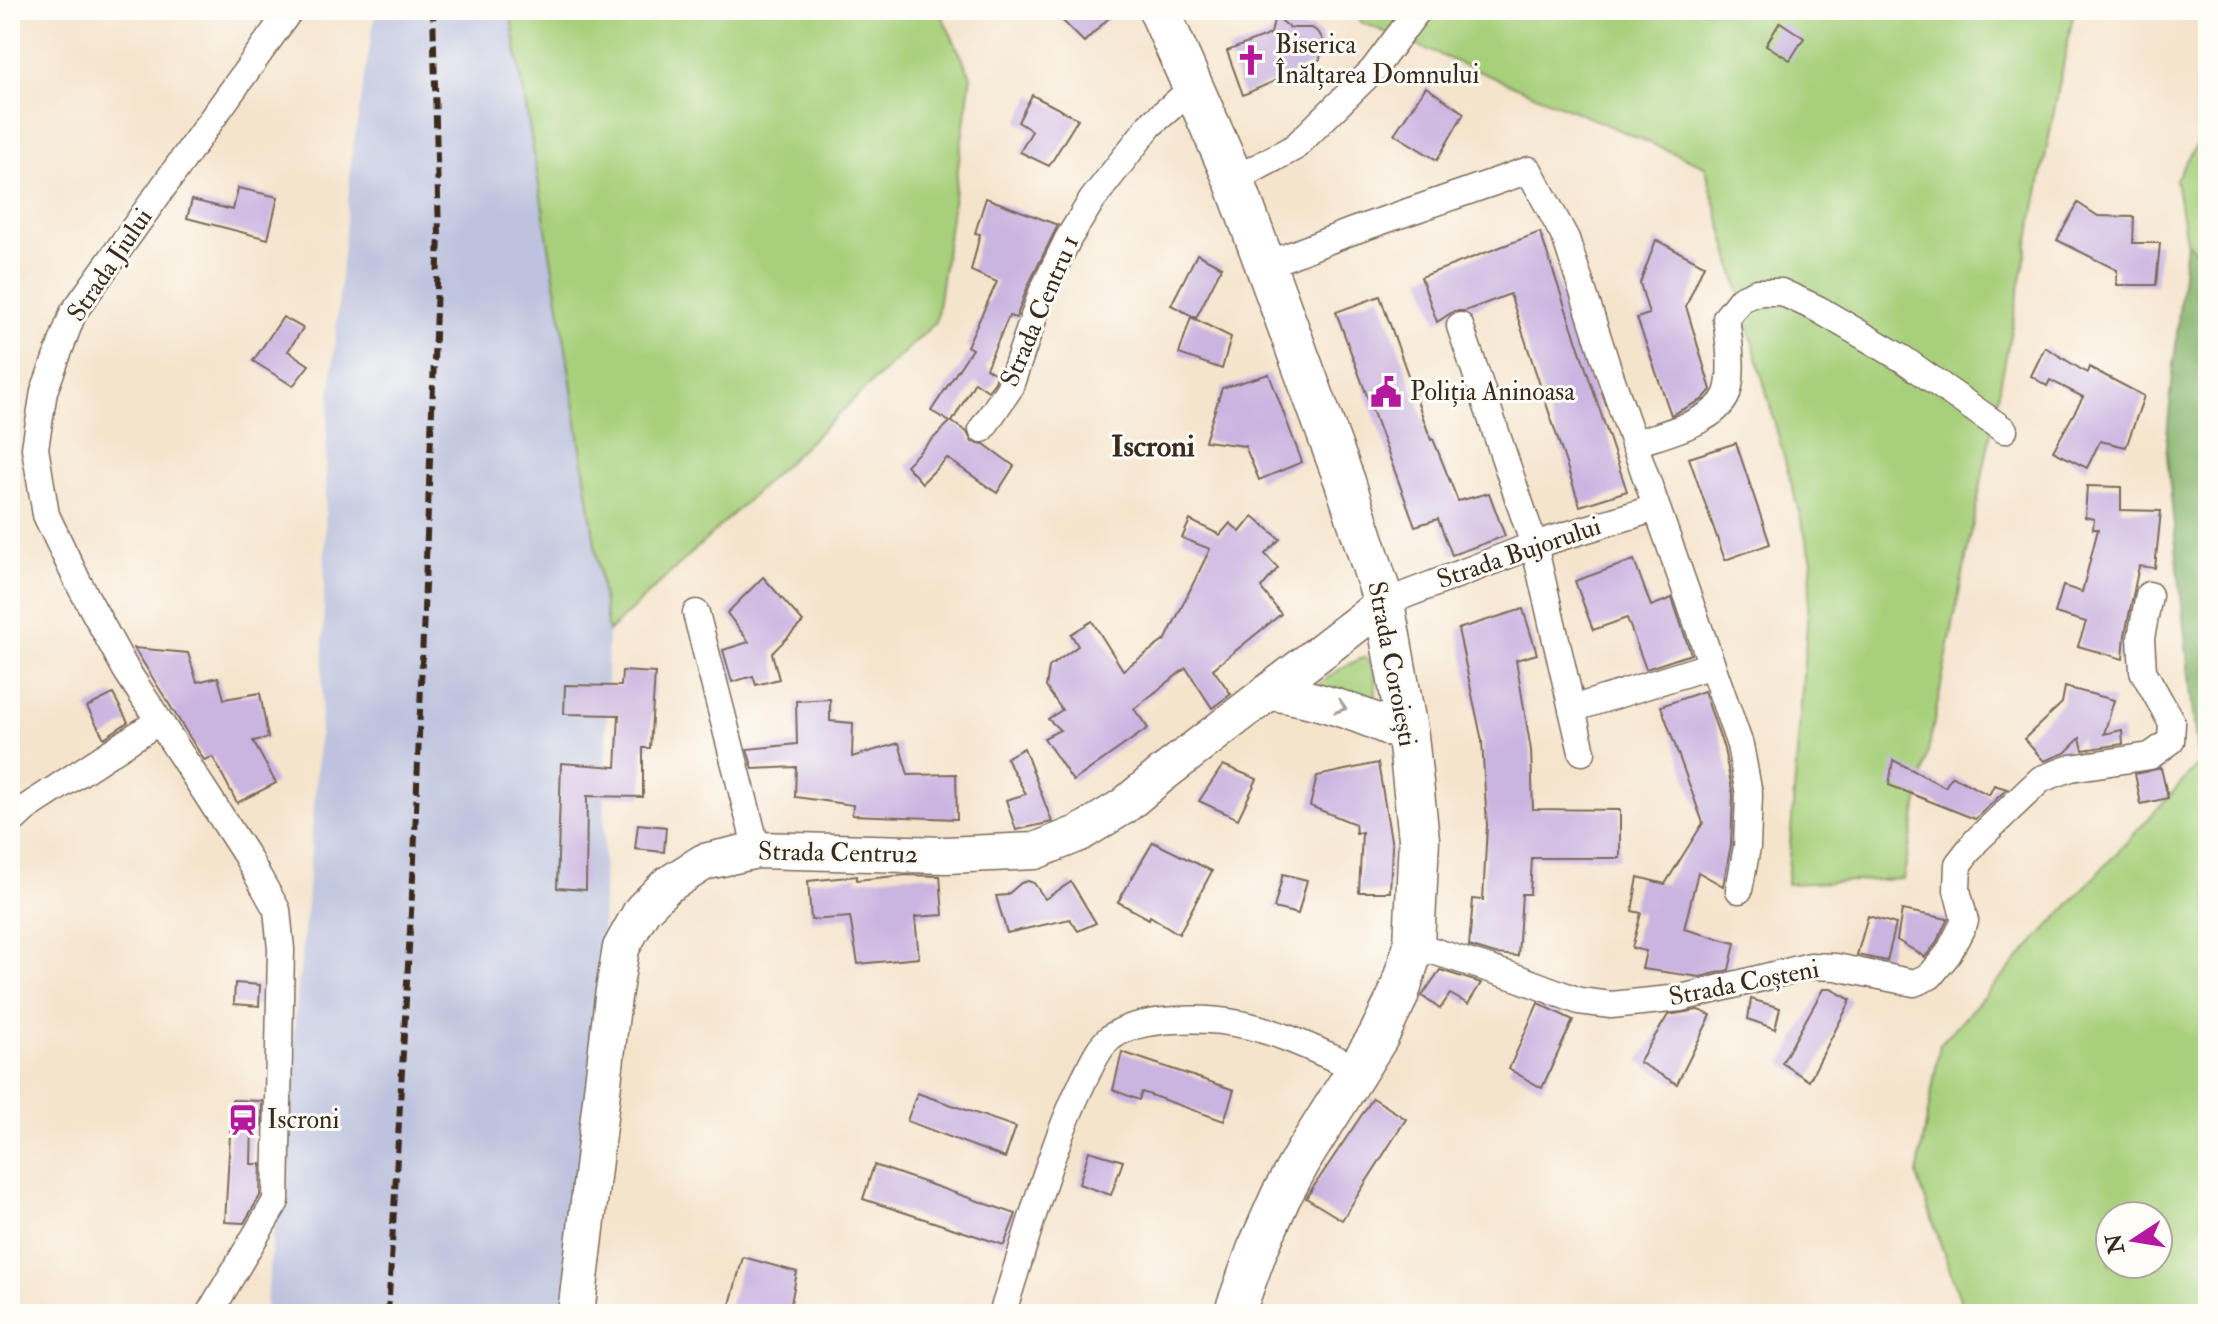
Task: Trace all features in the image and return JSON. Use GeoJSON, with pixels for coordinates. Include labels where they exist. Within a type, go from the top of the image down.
{"type":"FeatureCollection","features":[{"type":"Feature","properties":{"kind":"main road","name":"Strada Coroiești"},"geometry":{"type":"LineString","coordinates":[[1159,10],[1234,180],[1345,482],[1384,603],[1408,736],[1419,839],[1414,945],[1398,996],[1359,1069],[1281,1196],[1234,1314]]}},
{"type":"Feature","properties":{"kind":"street","name":"Strada Jiului"},"geometry":{"type":"LineString","coordinates":[[209,1314],[276,1201],[281,949],[277,910],[246,855],[126,670],[78,582],[46,515],[35,448],[44,391],[73,313],[290,10]]}},
{"type":"Feature","properties":{"kind":"street"},"geometry":{"type":"LineString","coordinates":[[1234,180],[1295,147],[1373,70],[1418,10]]}},
{"type":"Feature","properties":{"kind":"street","name":"Strada Centru 1"},"geometry":{"type":"LineString","coordinates":[[982,429],[1009,389],[1042,293],[1068,239],[1092,200],[1150,125],[1194,87]]}},
{"type":"Feature","properties":{"kind":"street"},"geometry":{"type":"LineString","coordinates":[[1266,265],[1350,232],[1529,170],[1566,239],[1740,745],[1749,794],[1747,847],[1739,890]]}},
{"type":"Feature","properties":{"kind":"street"},"geometry":{"type":"LineString","coordinates":[[1634,444],[1701,420],[1723,401],[1728,393],[1730,353],[1726,318],[1741,299],[1757,292],[1781,292],[1818,309],[1903,359],[2004,430]]}},
{"type":"Feature","properties":{"kind":"street"},"geometry":{"type":"LineString","coordinates":[[1460,326],[1534,545],[1582,752]]}},
{"type":"Feature","properties":{"kind":"street","name":"Strada Bujorului"},"geometry":{"type":"LineString","coordinates":[[1384,603],[1534,545],[1656,508]]}},
{"type":"Feature","properties":{"kind":"street","name":"Strada Coșteni"},"geometry":{"type":"LineString","coordinates":[[1414,945],[1579,1001],[1611,1005],[1681,998],[1810,966],[1836,967],[1914,983],[1930,976],[1948,954],[1965,921],[1957,890],[1958,864],[1976,841],[2041,779],[2071,768],[2150,756],[2171,741],[2172,723],[2143,671],[2141,638],[2149,595]]}},
{"type":"Feature","properties":{"kind":"street","name":"Strada Centru2"},"geometry":{"type":"LineString","coordinates":[[576,1314],[621,948],[642,910],[666,886],[704,862],[757,850],[946,855],[1035,851],[1080,833],[1124,806],[1384,603]]}},
{"type":"Feature","properties":{"kind":"street"},"geometry":{"type":"LineString","coordinates":[[696,613],[757,850]]}},
{"type":"Feature","properties":{"kind":"street"},"geometry":{"type":"LineString","coordinates":[[1572,709],[1712,665]]}},
{"type":"Feature","properties":{"kind":"street"},"geometry":{"type":"LineString","coordinates":[[1271,692],[1312,698],[1350,710],[1408,736]]}},
{"type":"Feature","properties":{"kind":"street"},"geometry":{"type":"LineString","coordinates":[[10,823],[26,808],[159,721]]}},
{"type":"Feature","properties":{"kind":"street"},"geometry":{"type":"LineString","coordinates":[[1002,1314],[1065,1118],[1107,1040],[1127,1028],[1165,1021],[1238,1023],[1272,1033],[1359,1069]]}},
{"type":"Feature","properties":{"kind":"shaded area"},"geometry":{"type":"Polygon","coordinates":[[[376,10],[510,10],[566,348],[608,632],[602,951],[567,1314],[265,1314],[307,902],[322,700],[327,430],[352,154],[376,10]]]}},
{"type":"Feature","properties":{"kind":"green space"},"geometry":{"type":"Polygon","coordinates":[[[510,10],[939,10],[971,76],[936,322],[608,632],[566,348],[510,10]]]}},
{"type":"Feature","properties":{"kind":"green space"},"geometry":{"type":"Polygon","coordinates":[[[1355,10],[2074,10],[1903,879],[1787,884],[1812,560],[1705,166],[1361,22],[1355,10]]]}},
{"type":"Feature","properties":{"kind":"green space"},"geometry":{"type":"Polygon","coordinates":[[[2208,126],[2208,263],[2186,241],[2176,179],[2208,126]]]}},
{"type":"Feature","properties":{"kind":"green space"},"geometry":{"type":"Polygon","coordinates":[[[2186,241],[2208,263],[2208,769],[2198,765],[2166,446],[2186,241]]]}},
{"type":"Feature","properties":{"kind":"green space"},"geometry":{"type":"Polygon","coordinates":[[[1365,657],[1374,675],[1375,712],[1315,687],[1343,667],[1365,657]]]}},
{"type":"Feature","properties":{"kind":"green space"},"geometry":{"type":"Polygon","coordinates":[[[2198,765],[2208,769],[2208,1314],[1965,1314],[1917,1176],[1940,1044],[2198,765]]]}},
{"type":"Feature","properties":{"kind":"building"},"geometry":{"type":"Polygon","coordinates":[[[1052,10],[1117,10],[1084,42],[1052,10]]]}},
{"type":"Feature","properties":{"kind":"building"},"geometry":{"type":"Polygon","coordinates":[[[1275,15],[1290,28],[1312,28],[1319,33],[1323,40],[1320,59],[1243,95],[1227,51],[1271,34],[1275,15]]]}},
{"type":"Feature","properties":{"kind":"building"},"geometry":{"type":"Polygon","coordinates":[[[1780,22],[1804,38],[1790,60],[1766,45],[1780,22]]]}},
{"type":"Feature","properties":{"kind":"building"},"geometry":{"type":"Polygon","coordinates":[[[1426,87],[1464,113],[1437,160],[1394,134],[1426,87]]]}},
{"type":"Feature","properties":{"kind":"building"},"geometry":{"type":"Polygon","coordinates":[[[1032,95],[1078,119],[1049,166],[1020,152],[1032,131],[1018,122],[1032,95]]]}},
{"type":"Feature","properties":{"kind":"building"},"geometry":{"type":"Polygon","coordinates":[[[238,188],[278,197],[268,239],[187,218],[192,200],[233,210],[238,188]]]}},
{"type":"Feature","properties":{"kind":"building"},"geometry":{"type":"Polygon","coordinates":[[[986,198],[1058,225],[1016,318],[1009,316],[986,368],[997,375],[995,382],[988,391],[975,382],[952,422],[967,432],[972,442],[984,444],[1014,466],[997,493],[947,458],[922,483],[906,465],[950,422],[931,411],[972,349],[967,346],[997,282],[971,271],[980,234],[975,233],[986,198]]]}},
{"type":"Feature","properties":{"kind":"building"},"geometry":{"type":"Polygon","coordinates":[[[2078,203],[2098,216],[2134,217],[2133,243],[2160,243],[2156,285],[2117,285],[2117,270],[2057,240],[2078,203]]]}},
{"type":"Feature","properties":{"kind":"building"},"geometry":{"type":"Polygon","coordinates":[[[1540,232],[1627,491],[1580,506],[1510,294],[1465,311],[1454,311],[1437,322],[1421,277],[1540,232]]]}},
{"type":"Feature","properties":{"kind":"building"},"geometry":{"type":"Polygon","coordinates":[[[1656,240],[1704,265],[1686,306],[1711,390],[1702,400],[1671,415],[1637,318],[1649,314],[1640,283],[1656,240]]]}},
{"type":"Feature","properties":{"kind":"building"},"geometry":{"type":"Polygon","coordinates":[[[1197,254],[1222,267],[1196,318],[1171,305],[1197,254]]]}},
{"type":"Feature","properties":{"kind":"building"},"geometry":{"type":"Polygon","coordinates":[[[1380,296],[1431,440],[1458,501],[1489,493],[1505,536],[1452,555],[1438,519],[1415,526],[1336,312],[1380,296]]]}},
{"type":"Feature","properties":{"kind":"building"},"geometry":{"type":"Polygon","coordinates":[[[283,317],[303,328],[288,351],[309,365],[293,386],[253,361],[283,317]]]}},
{"type":"Feature","properties":{"kind":"building"},"geometry":{"type":"Polygon","coordinates":[[[1191,317],[1231,337],[1222,369],[1179,354],[1191,317]]]}},
{"type":"Feature","properties":{"kind":"building"},"geometry":{"type":"Polygon","coordinates":[[[2045,347],[2087,373],[2089,367],[2144,396],[2126,447],[2100,441],[2087,468],[2053,451],[2083,397],[2050,380],[2047,386],[2031,376],[2045,347]]]}},
{"type":"Feature","properties":{"kind":"building"},"geometry":{"type":"Polygon","coordinates":[[[1269,374],[1302,462],[1259,480],[1245,446],[1205,441],[1222,388],[1269,374]]]}},
{"type":"Feature","properties":{"kind":"building"},"geometry":{"type":"Polygon","coordinates":[[[1736,443],[1770,544],[1725,560],[1689,458],[1736,443]]]}},
{"type":"Feature","properties":{"kind":"building"},"geometry":{"type":"Polygon","coordinates":[[[2087,486],[2121,487],[2121,510],[2161,511],[2155,568],[2139,566],[2123,659],[2078,646],[2086,622],[2055,613],[2063,586],[2082,592],[2098,529],[2093,529],[2094,519],[2085,517],[2087,486]]]}},
{"type":"Feature","properties":{"kind":"building"},"geometry":{"type":"Polygon","coordinates":[[[1253,516],[1280,539],[1265,554],[1278,568],[1261,588],[1281,614],[1213,669],[1231,694],[1212,708],[1186,668],[1134,709],[1148,728],[1073,781],[1044,738],[1060,730],[1048,719],[1062,710],[1046,687],[1049,667],[1078,646],[1071,634],[1092,621],[1123,670],[1166,639],[1210,549],[1182,538],[1190,520],[1220,535],[1230,523],[1240,532],[1253,516]]]}},
{"type":"Feature","properties":{"kind":"building"},"geometry":{"type":"Polygon","coordinates":[[[1634,560],[1651,606],[1672,598],[1691,654],[1646,669],[1627,618],[1593,630],[1575,581],[1634,560]]]}},
{"type":"Feature","properties":{"kind":"building"},"geometry":{"type":"Polygon","coordinates":[[[763,577],[803,622],[772,653],[779,679],[756,685],[753,676],[732,682],[723,650],[749,642],[727,613],[763,577]]]}},
{"type":"Feature","properties":{"kind":"building"},"geometry":{"type":"Polygon","coordinates":[[[1523,609],[1537,654],[1516,660],[1531,750],[1533,809],[1620,810],[1620,858],[1532,858],[1530,894],[1522,894],[1518,956],[1495,954],[1469,946],[1473,899],[1483,900],[1487,825],[1482,741],[1458,629],[1523,609]]]}},
{"type":"Feature","properties":{"kind":"building"},"geometry":{"type":"Polygon","coordinates":[[[134,648],[188,653],[197,682],[218,677],[224,699],[260,693],[268,738],[253,741],[276,783],[237,803],[213,757],[204,760],[134,648]]]}},
{"type":"Feature","properties":{"kind":"building"},"geometry":{"type":"Polygon","coordinates":[[[622,671],[655,673],[650,748],[643,748],[643,797],[587,796],[586,890],[557,888],[561,763],[616,767],[619,715],[564,714],[565,685],[621,686],[622,671]]]}},
{"type":"Feature","properties":{"kind":"building"},"geometry":{"type":"Polygon","coordinates":[[[2065,687],[2114,700],[2104,734],[2122,730],[2123,744],[2083,750],[2080,738],[2065,753],[2044,761],[2024,739],[2062,703],[2065,687]]]}},
{"type":"Feature","properties":{"kind":"building"},"geometry":{"type":"Polygon","coordinates":[[[1704,691],[1724,749],[1733,795],[1731,845],[1723,886],[1698,872],[1684,929],[1735,943],[1729,970],[1700,977],[1642,969],[1646,951],[1632,948],[1641,913],[1632,911],[1638,877],[1665,884],[1703,823],[1661,706],[1704,691]]]}},
{"type":"Feature","properties":{"kind":"building"},"geometry":{"type":"Polygon","coordinates":[[[113,694],[128,722],[104,738],[87,707],[113,694]]]}},
{"type":"Feature","properties":{"kind":"building"},"geometry":{"type":"Polygon","coordinates":[[[830,699],[830,721],[853,723],[852,757],[899,743],[908,775],[956,774],[957,819],[852,815],[853,805],[795,797],[796,767],[753,769],[747,749],[797,744],[796,701],[830,699]]]}},
{"type":"Feature","properties":{"kind":"building"},"geometry":{"type":"Polygon","coordinates":[[[1024,748],[1052,822],[1016,830],[1006,800],[1026,794],[1006,758],[1024,748]]]}},
{"type":"Feature","properties":{"kind":"building"},"geometry":{"type":"Polygon","coordinates":[[[1893,760],[1945,787],[1952,776],[1989,795],[1994,785],[2007,789],[1975,819],[1889,785],[1893,760]]]}},
{"type":"Feature","properties":{"kind":"building"},"geometry":{"type":"Polygon","coordinates":[[[1378,763],[1392,846],[1390,892],[1359,892],[1362,832],[1356,833],[1355,824],[1310,806],[1317,776],[1378,763]]]}},
{"type":"Feature","properties":{"kind":"building"},"geometry":{"type":"Polygon","coordinates":[[[1223,765],[1257,779],[1238,819],[1199,801],[1223,765]]]}},
{"type":"Feature","properties":{"kind":"building"},"geometry":{"type":"Polygon","coordinates":[[[2161,768],[2168,798],[2141,804],[2135,774],[2161,768]]]}},
{"type":"Feature","properties":{"kind":"building"},"geometry":{"type":"Polygon","coordinates":[[[638,824],[666,827],[664,852],[635,849],[638,824]]]}},
{"type":"Feature","properties":{"kind":"building"},"geometry":{"type":"Polygon","coordinates":[[[1153,842],[1212,871],[1179,934],[1150,916],[1149,919],[1118,902],[1153,842]]]}},
{"type":"Feature","properties":{"kind":"building"},"geometry":{"type":"Polygon","coordinates":[[[1283,874],[1307,880],[1298,914],[1274,908],[1283,874]]]}},
{"type":"Feature","properties":{"kind":"building"},"geometry":{"type":"Polygon","coordinates":[[[940,876],[943,915],[915,917],[919,958],[858,964],[850,917],[811,920],[808,881],[940,876]]]}},
{"type":"Feature","properties":{"kind":"building"},"geometry":{"type":"Polygon","coordinates":[[[1028,881],[1034,883],[1045,899],[1071,882],[1096,923],[1078,931],[1070,919],[1007,933],[996,896],[1007,895],[1028,881]]]}},
{"type":"Feature","properties":{"kind":"building"},"geometry":{"type":"Polygon","coordinates":[[[1902,910],[1948,919],[1925,957],[1897,940],[1902,910]]]}},
{"type":"Feature","properties":{"kind":"building"},"geometry":{"type":"Polygon","coordinates":[[[1868,916],[1896,924],[1887,961],[1857,955],[1868,916]]]}},
{"type":"Feature","properties":{"kind":"building"},"geometry":{"type":"Polygon","coordinates":[[[1440,970],[1481,983],[1468,1004],[1450,994],[1440,1009],[1422,996],[1440,970]]]}},
{"type":"Feature","properties":{"kind":"building"},"geometry":{"type":"Polygon","coordinates":[[[235,983],[260,985],[259,1006],[234,1004],[235,983]]]}},
{"type":"Feature","properties":{"kind":"building"},"geometry":{"type":"Polygon","coordinates":[[[1823,989],[1831,989],[1851,1000],[1809,1081],[1782,1063],[1823,989]]]}},
{"type":"Feature","properties":{"kind":"building"},"geometry":{"type":"Polygon","coordinates":[[[1751,999],[1780,1008],[1775,1029],[1748,1019],[1751,999]]]}},
{"type":"Feature","properties":{"kind":"building"},"geometry":{"type":"Polygon","coordinates":[[[1538,1003],[1573,1020],[1542,1088],[1509,1069],[1538,1003]]]}},
{"type":"Feature","properties":{"kind":"building"},"geometry":{"type":"Polygon","coordinates":[[[1698,1010],[1711,1015],[1677,1084],[1639,1062],[1668,1015],[1698,1010]]]}},
{"type":"Feature","properties":{"kind":"building"},"geometry":{"type":"Polygon","coordinates":[[[1122,1052],[1234,1090],[1224,1121],[1142,1092],[1139,1100],[1113,1090],[1122,1052]]]}},
{"type":"Feature","properties":{"kind":"building"},"geometry":{"type":"Polygon","coordinates":[[[917,1093],[1016,1127],[1005,1158],[907,1121],[917,1093]]]}},
{"type":"Feature","properties":{"kind":"building"},"geometry":{"type":"Polygon","coordinates":[[[1373,1098],[1406,1119],[1342,1220],[1306,1198],[1373,1098]]]}},
{"type":"Feature","properties":{"kind":"building"},"geometry":{"type":"Polygon","coordinates":[[[232,1100],[262,1101],[262,1126],[252,1125],[251,1164],[261,1164],[260,1196],[244,1223],[225,1222],[232,1100]]]}},
{"type":"Feature","properties":{"kind":"building"},"geometry":{"type":"Polygon","coordinates":[[[1089,1151],[1123,1161],[1111,1195],[1079,1184],[1089,1151]]]}},
{"type":"Feature","properties":{"kind":"building"},"geometry":{"type":"Polygon","coordinates":[[[874,1165],[1016,1214],[1004,1245],[863,1199],[874,1165]]]}},
{"type":"Feature","properties":{"kind":"building"},"geometry":{"type":"Polygon","coordinates":[[[743,1257],[797,1272],[789,1314],[750,1314],[729,1308],[743,1257]]]}},
{"type":"Feature","properties":{"kind":"railway"},"geometry":{"type":"LineString","coordinates":[[388,1314],[414,860],[439,235],[433,10]]}},
{"type":"Feature","properties":{"kind":"place","name":"Biserica Înălțarea Domnului"},"geometry":{"type":"Point","coordinates":[1251,60]}},
{"type":"Feature","properties":{"kind":"place","name":"Poliția Aninoasa"},"geometry":{"type":"Point","coordinates":[1386,392]}},
{"type":"Feature","properties":{"kind":"place","name":"Iscroni"},"geometry":{"type":"Point","coordinates":[243,1120]}},
{"type":"Feature","properties":{"kind":"district","name":"Iscroni"},"geometry":{"type":"Point","coordinates":[1153,446]}}]}
